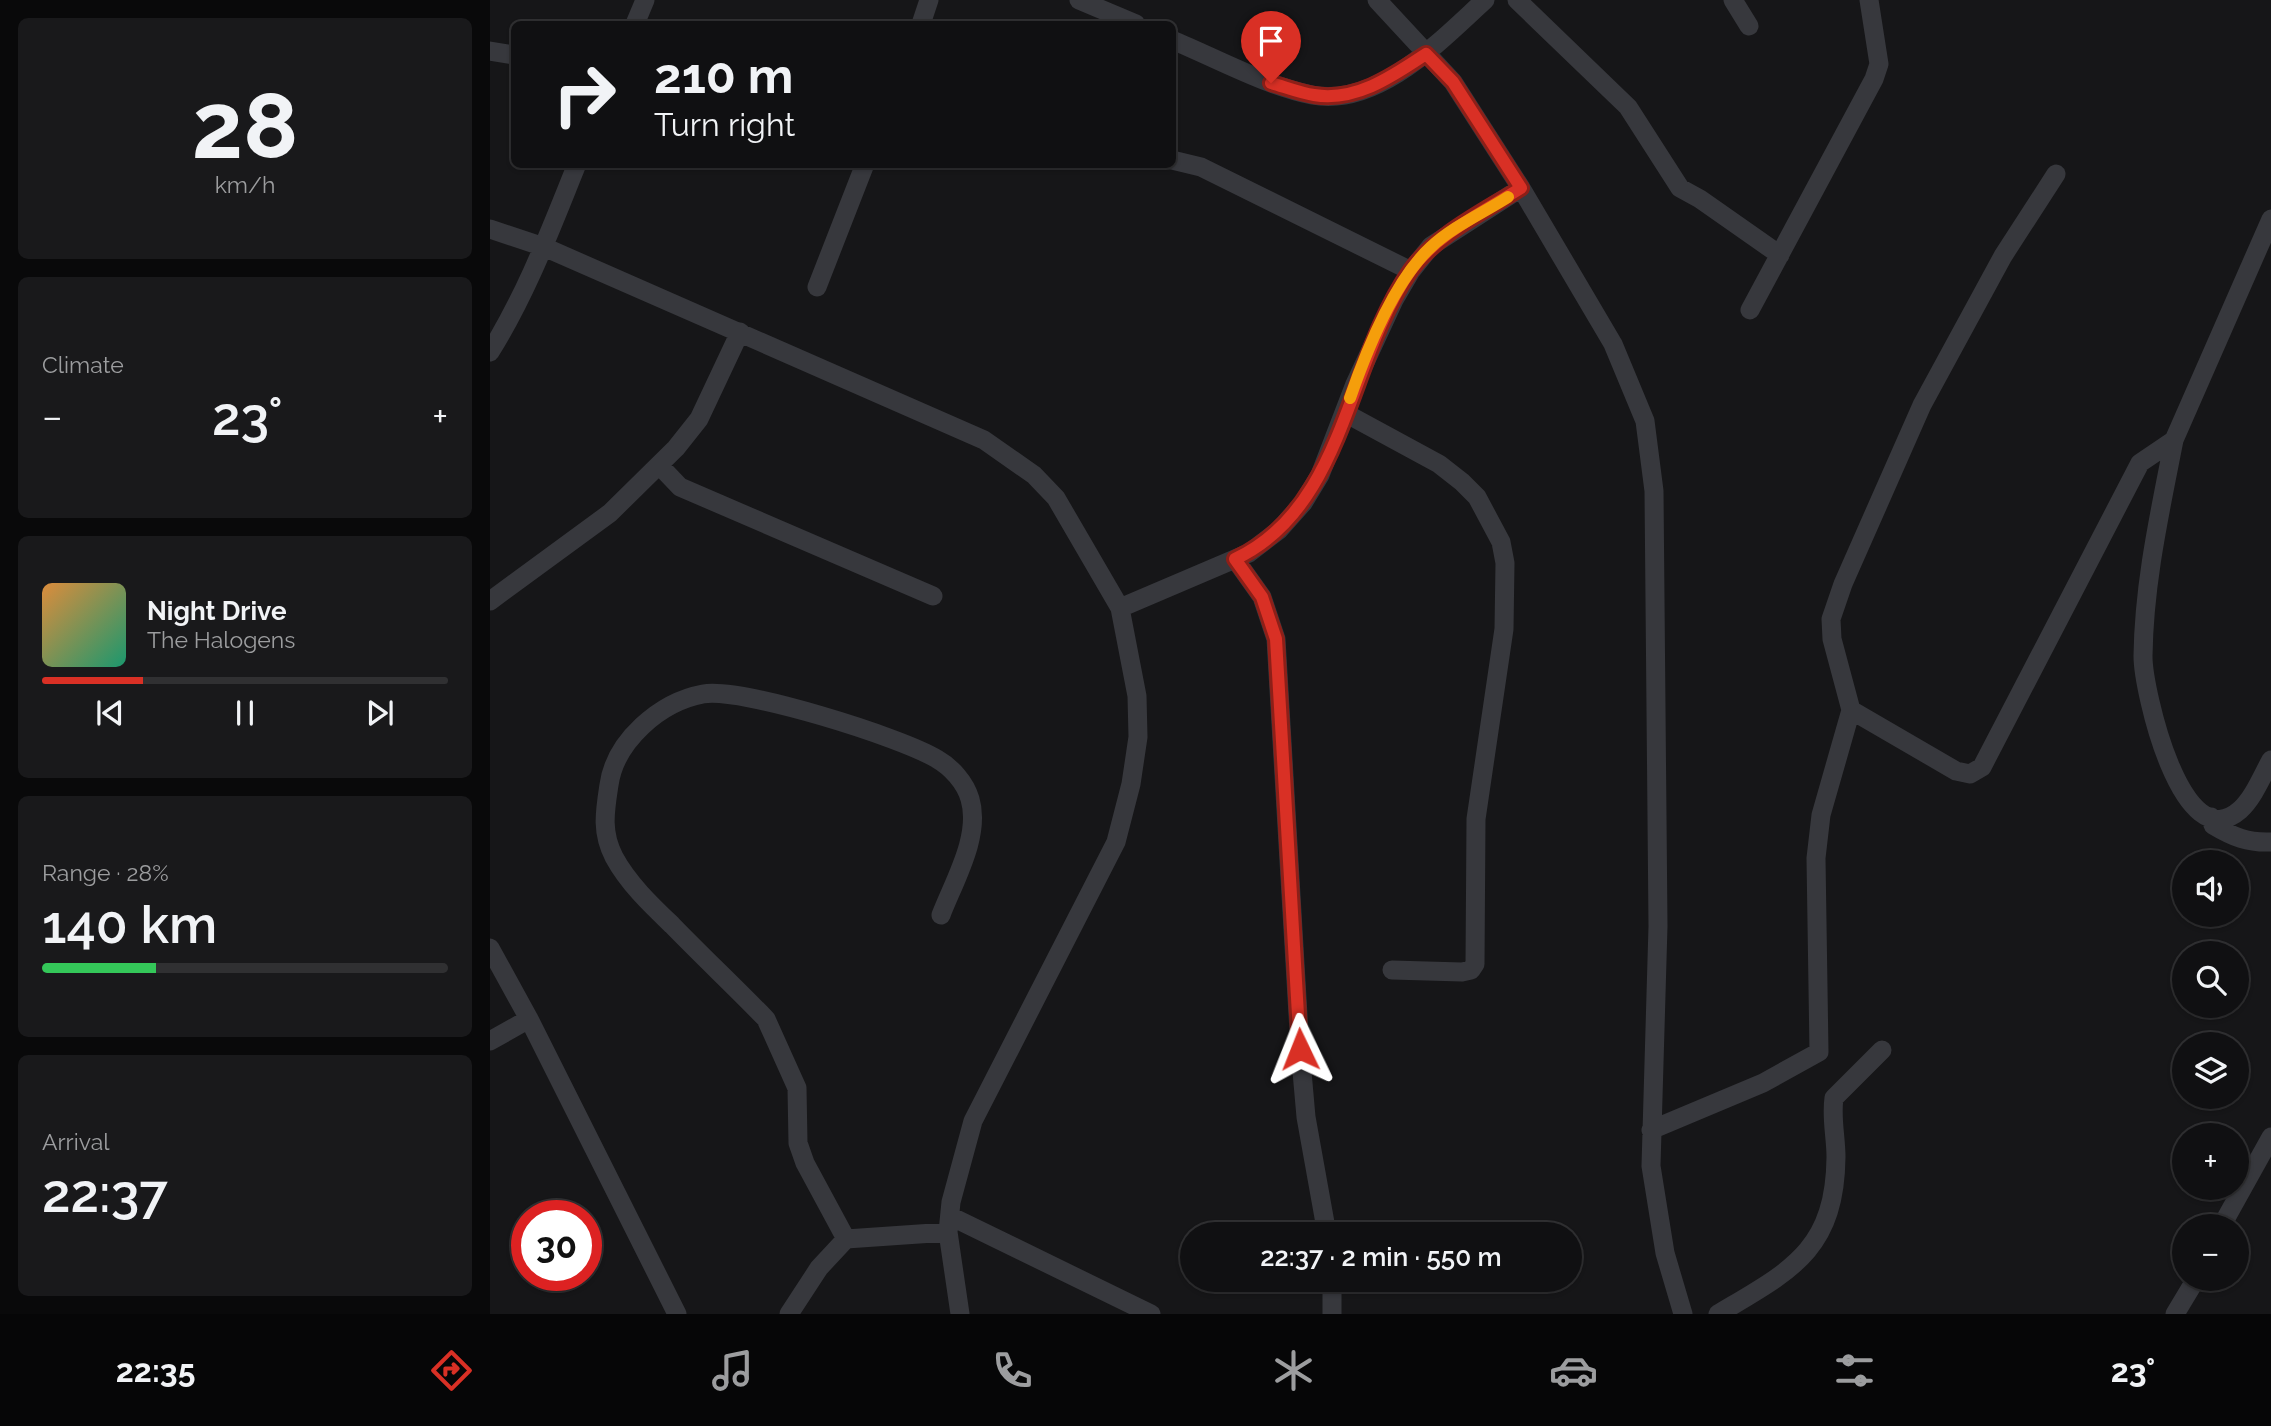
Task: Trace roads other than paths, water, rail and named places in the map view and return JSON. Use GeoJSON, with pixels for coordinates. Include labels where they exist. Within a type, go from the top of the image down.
{"type":"FeatureCollection","features":[{"type":"Feature","properties":{"kind":"street"},"geometry":{"type":"LineString","coordinates":[[636,21],[645,0]]}},
{"type":"Feature","properties":{"kind":"street"},"geometry":{"type":"LineString","coordinates":[[922,21],[929,0]]}},
{"type":"Feature","properties":{"kind":"street"},"geometry":{"type":"LineString","coordinates":[[1079,0],[1129,21]]}},
{"type":"Feature","properties":{"kind":"street"},"geometry":{"type":"LineString","coordinates":[[1377,0],[1453,82],[1521,188],[1613,344],[1630,379],[1645,421],[1654,491],[1658,926],[1651,1130],[1656,1206],[1683,1314]]}},
{"type":"Feature","properties":{"kind":"street"},"geometry":{"type":"LineString","coordinates":[[1176,42],[1271,83],[1315,96],[1366,89],[1395,75],[1426,54],[1485,0]]}},
{"type":"Feature","properties":{"kind":"street"},"geometry":{"type":"LineString","coordinates":[[1517,0],[1628,107],[1680,188],[1700,198],[1780,254]]}},
{"type":"Feature","properties":{"kind":"street"},"geometry":{"type":"LineString","coordinates":[[1732,0],[1749,26]]}},
{"type":"Feature","properties":{"kind":"street"},"geometry":{"type":"LineString","coordinates":[[1750,310],[1874,79],[1879,64],[1869,0]]}},
{"type":"Feature","properties":{"kind":"street"},"geometry":{"type":"LineString","coordinates":[[490,51],[511,54]]}},
{"type":"Feature","properties":{"kind":"street"},"geometry":{"type":"LineString","coordinates":[[1176,161],[1201,167],[1411,271]]}},
{"type":"Feature","properties":{"kind":"street"},"geometry":{"type":"LineString","coordinates":[[490,352],[508,323],[544,247],[575,168]]}},
{"type":"Feature","properties":{"kind":"street"},"geometry":{"type":"LineString","coordinates":[[817,287],[862,168]]}},
{"type":"Feature","properties":{"kind":"street"},"geometry":{"type":"LineString","coordinates":[[1651,1130],[1763,1083],[1819,1052],[1816,858],[1821,815],[1851,710],[1832,639],[1831,619],[1843,584],[1922,405],[1961,330],[2056,174]]}},
{"type":"Feature","properties":{"kind":"street"},"geometry":{"type":"LineString","coordinates":[[1120,608],[1235,559],[1279,530],[1303,503],[1320,475],[1394,300],[1411,271],[1431,246],[1521,188]]}},
{"type":"Feature","properties":{"kind":"street"},"geometry":{"type":"LineString","coordinates":[[2271,219],[2174,440],[2149,564],[2143,660],[2153,714],[2180,789],[2202,814],[2225,818],[2239,810],[2271,760]]}},
{"type":"Feature","properties":{"kind":"street"},"geometry":{"type":"LineString","coordinates":[[490,229],[544,247],[984,440],[1034,475],[1069,517],[1120,608],[1137,696],[1138,737],[1131,784],[1116,842],[973,1121],[949,1224],[960,1314]]}},
{"type":"Feature","properties":{"kind":"street"},"geometry":{"type":"LineString","coordinates":[[490,601],[610,513],[659,465],[699,419],[740,332]]}},
{"type":"Feature","properties":{"kind":"street"},"geometry":{"type":"LineString","coordinates":[[1345,413],[1439,464],[1462,482],[1477,497],[1493,523],[1501,542],[1505,563],[1504,629],[1476,819],[1475,964],[1471,970],[1462,972],[1392,970]]}},
{"type":"Feature","properties":{"kind":"street"},"geometry":{"type":"LineString","coordinates":[[1851,710],[1956,771],[1970,774],[1982,767],[2140,463],[2174,440]]}},
{"type":"Feature","properties":{"kind":"street"},"geometry":{"type":"LineString","coordinates":[[659,465],[680,487],[933,596]]}},
{"type":"Feature","properties":{"kind":"street"},"geometry":{"type":"LineString","coordinates":[[1235,559],[1262,597],[1276,639],[1300,1049],[1306,1117],[1325,1222]]}},
{"type":"Feature","properties":{"kind":"street"},"geometry":{"type":"LineString","coordinates":[[846,1239],[805,1163],[798,1143],[797,1088],[775,1034],[754,1007],[646,899],[613,856],[603,823],[610,774],[624,745],[647,722],[672,707],[704,694],[750,698],[810,712],[921,751],[939,760],[961,781],[970,798],[972,814],[970,839],[941,915]]}},
{"type":"Feature","properties":{"kind":"street"},"geometry":{"type":"LineString","coordinates":[[2211,817],[2213,825],[2231,836],[2251,843],[2271,842]]}},
{"type":"Feature","properties":{"kind":"street"},"geometry":{"type":"LineString","coordinates":[[490,948],[529,1018],[677,1314]]}},
{"type":"Feature","properties":{"kind":"street"},"geometry":{"type":"LineString","coordinates":[[490,1041],[529,1018]]}},
{"type":"Feature","properties":{"kind":"street"},"geometry":{"type":"LineString","coordinates":[[1718,1314],[1788,1270],[1816,1242],[1827,1217],[1834,1181],[1834,1098],[1882,1050]]}},
{"type":"Feature","properties":{"kind":"street"},"geometry":{"type":"LineString","coordinates":[[2228,1214],[2271,1137]]}},
{"type":"Feature","properties":{"kind":"street"},"geometry":{"type":"LineString","coordinates":[[789,1314],[819,1268],[846,1239],[949,1224],[1151,1314]]}},
{"type":"Feature","properties":{"kind":"street"},"geometry":{"type":"LineString","coordinates":[[2175,1314],[2189,1291]]}},
{"type":"Feature","properties":{"kind":"street"},"geometry":{"type":"LineString","coordinates":[[1332,1292],[1332,1314]]}}]}
